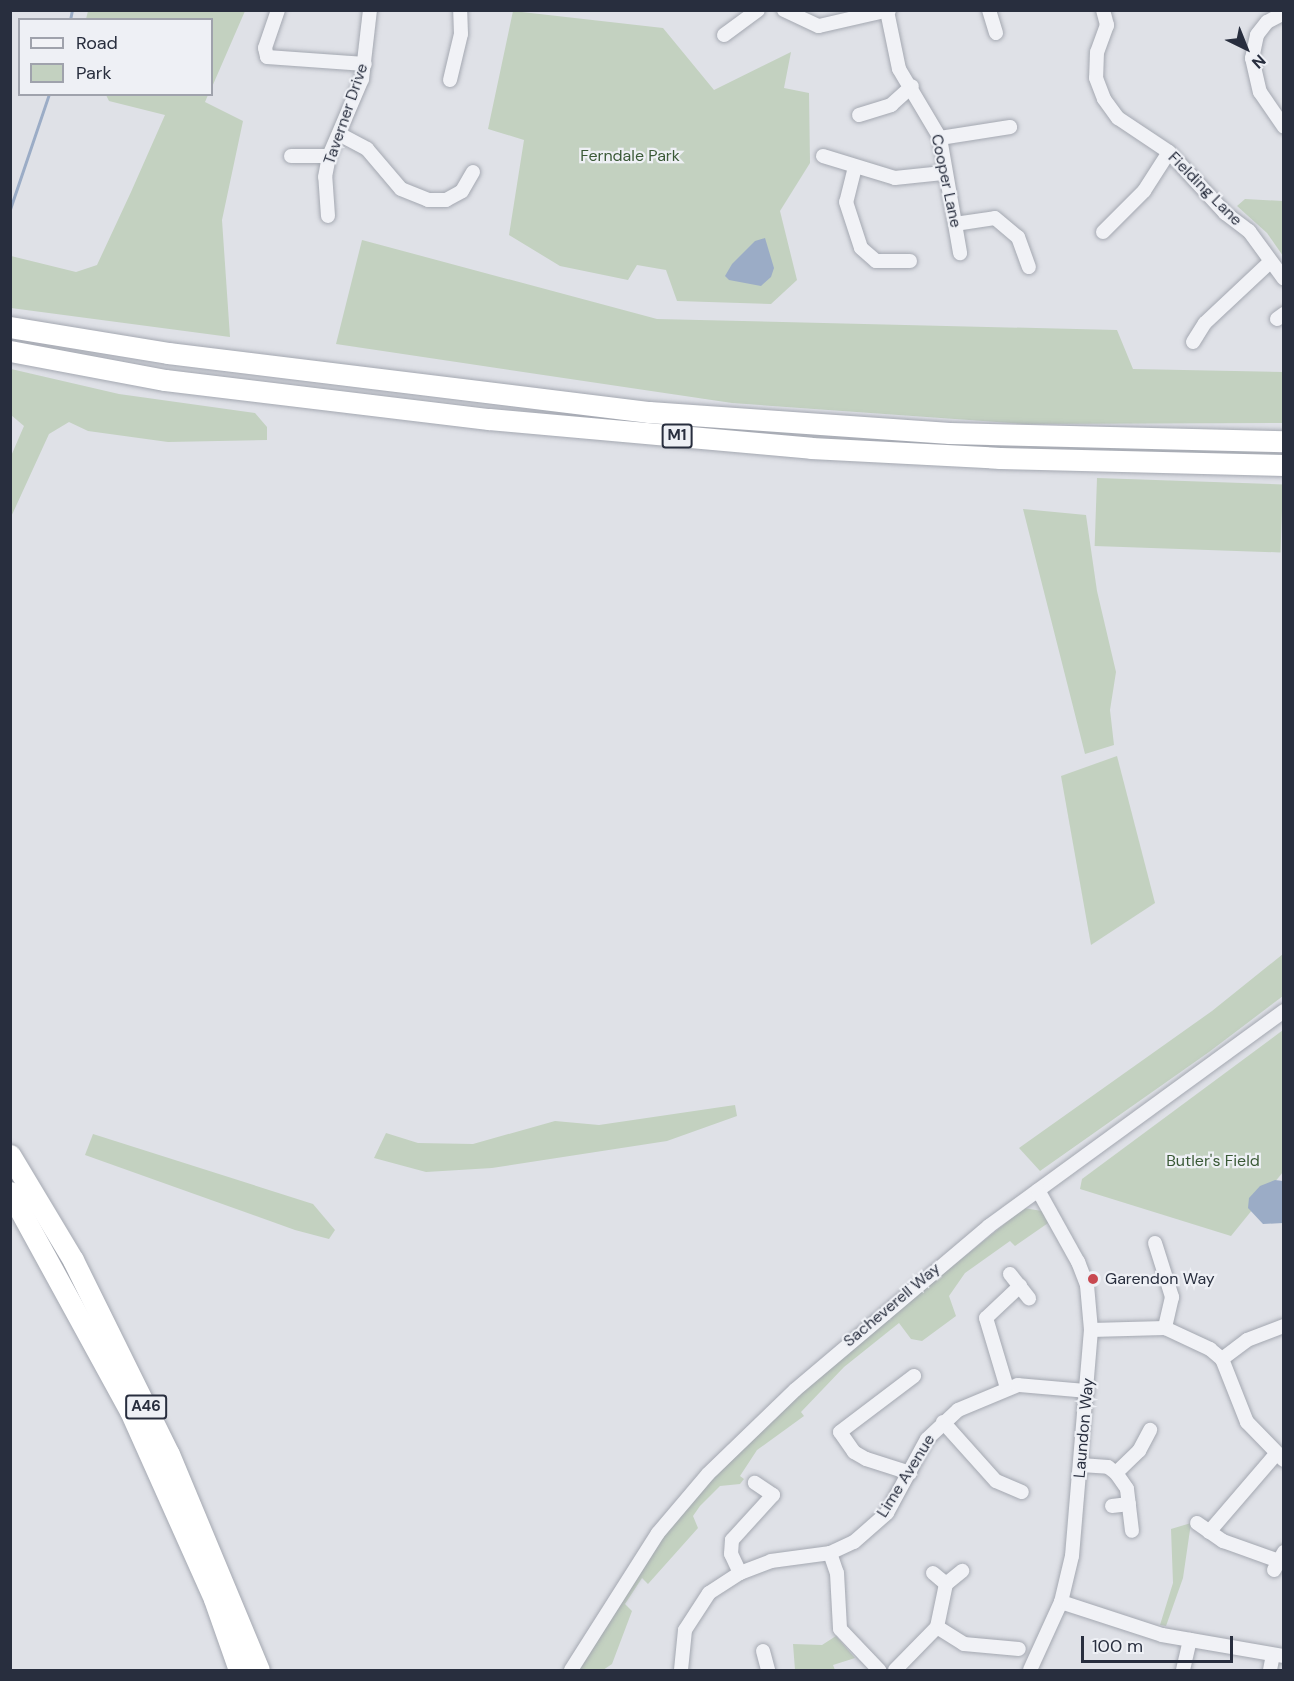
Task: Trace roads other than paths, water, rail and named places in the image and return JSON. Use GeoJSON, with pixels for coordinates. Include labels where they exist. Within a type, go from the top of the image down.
{"type":"FeatureCollection","features":[{"type":"Feature","properties":{"kind":"highway","name":"M1"},"geometry":{"type":"LineString","coordinates":[[10,327],[78,340],[493,396],[661,413],[949,433],[1284,441]]}},
{"type":"Feature","properties":{"kind":"highway","name":"M1"},"geometry":{"type":"LineString","coordinates":[[10,351],[165,380],[489,419],[811,448],[1000,458],[1284,465]]}},
{"type":"Feature","properties":{"kind":"highway","name":"A46"},"geometry":{"type":"LineString","coordinates":[[10,1155],[73,1260],[164,1443],[259,1671]]}},
{"type":"Feature","properties":{"kind":"highway","name":"A46"},"geometry":{"type":"LineString","coordinates":[[10,1192],[130,1411],[214,1599],[239,1671]]}},
{"type":"Feature","properties":{"kind":"street"},"geometry":{"type":"LineString","coordinates":[[278,10],[265,48],[267,57],[365,64]]}},
{"type":"Feature","properties":{"kind":"street","name":"Taverner Drive"},"geometry":{"type":"LineString","coordinates":[[328,216],[325,177],[328,156],[339,135],[365,64],[370,10]]}},
{"type":"Feature","properties":{"kind":"street"},"geometry":{"type":"LineString","coordinates":[[450,80],[461,34],[460,10]]}},
{"type":"Feature","properties":{"kind":"street"},"geometry":{"type":"LineString","coordinates":[[724,35],[758,10]]}},
{"type":"Feature","properties":{"kind":"street"},"geometry":{"type":"LineString","coordinates":[[784,10],[819,26],[888,11]]}},
{"type":"Feature","properties":{"kind":"street"},"geometry":{"type":"LineString","coordinates":[[988,10],[996,33]]}},
{"type":"Feature","properties":{"kind":"street","name":"Fielding Lane"},"geometry":{"type":"LineString","coordinates":[[1103,10],[1107,25],[1097,52],[1096,78],[1104,99],[1118,118],[1169,152],[1225,213],[1249,231],[1284,279]]}},
{"type":"Feature","properties":{"kind":"street","name":"Cooper Lane"},"geometry":{"type":"LineString","coordinates":[[888,11],[899,69],[912,86],[940,138],[943,174],[960,253]]}},
{"type":"Feature","properties":{"kind":"street"},"geometry":{"type":"LineString","coordinates":[[1284,14],[1267,22],[1257,35],[1252,58],[1260,92],[1284,127]]}},
{"type":"Feature","properties":{"kind":"street"},"geometry":{"type":"LineString","coordinates":[[859,115],[891,105],[912,86]]}},
{"type":"Feature","properties":{"kind":"street"},"geometry":{"type":"LineString","coordinates":[[940,138],[1010,127]]}},
{"type":"Feature","properties":{"kind":"street"},"geometry":{"type":"LineString","coordinates":[[339,135],[367,149],[400,189],[428,200],[446,200],[462,191],[473,172]]}},
{"type":"Feature","properties":{"kind":"street"},"geometry":{"type":"LineString","coordinates":[[1103,232],[1144,191],[1169,152]]}},
{"type":"Feature","properties":{"kind":"street"},"geometry":{"type":"LineString","coordinates":[[291,156],[328,156]]}},
{"type":"Feature","properties":{"kind":"street"},"geometry":{"type":"LineString","coordinates":[[823,156],[895,178],[943,174]]}},
{"type":"Feature","properties":{"kind":"street"},"geometry":{"type":"LineString","coordinates":[[855,167],[846,202],[861,249],[876,261],[910,261]]}},
{"type":"Feature","properties":{"kind":"street"},"geometry":{"type":"LineString","coordinates":[[955,224],[995,218],[1018,237],[1029,267]]}},
{"type":"Feature","properties":{"kind":"street"},"geometry":{"type":"LineString","coordinates":[[1193,342],[1205,323],[1270,262]]}},
{"type":"Feature","properties":{"kind":"street","name":"Sacheverell Way"},"geometry":{"type":"LineString","coordinates":[[571,1671],[634,1565],[721,1461],[856,1335],[1038,1190],[1284,1011]]}},
{"type":"Feature","properties":{"kind":"street","name":"Laundon Way"},"geometry":{"type":"LineString","coordinates":[[1030,1671],[1061,1602],[1072,1556],[1091,1330],[1087,1285],[1078,1262],[1038,1190]]}},
{"type":"Feature","properties":{"kind":"street"},"geometry":{"type":"LineString","coordinates":[[1155,1243],[1172,1297],[1165,1328]]}},
{"type":"Feature","properties":{"kind":"street"},"geometry":{"type":"LineString","coordinates":[[1146,1264],[1161,1258]]}},
{"type":"Feature","properties":{"kind":"street"},"geometry":{"type":"LineString","coordinates":[[1010,1274],[1029,1298]]}},
{"type":"Feature","properties":{"kind":"street"},"geometry":{"type":"LineString","coordinates":[[1007,1388],[986,1318],[1020,1286]]}},
{"type":"Feature","properties":{"kind":"street"},"geometry":{"type":"LineString","coordinates":[[1222,1359],[1247,1340],[1284,1326]]}},
{"type":"Feature","properties":{"kind":"street"},"geometry":{"type":"LineString","coordinates":[[1091,1330],[1165,1328],[1190,1336],[1222,1359],[1247,1422],[1280,1457],[1209,1532]]}},
{"type":"Feature","properties":{"kind":"street"},"geometry":{"type":"LineString","coordinates":[[909,1473],[866,1460],[854,1452],[840,1432],[914,1376]]}},
{"type":"Feature","properties":{"kind":"street","name":"Lime Avenue"},"geometry":{"type":"LineString","coordinates":[[681,1671],[683,1636],[690,1617],[709,1593],[740,1573],[771,1561],[830,1553],[874,1526],[909,1473],[927,1439],[942,1422],[981,1397],[1007,1388],[1087,1391]]}},
{"type":"Feature","properties":{"kind":"street"},"geometry":{"type":"LineString","coordinates":[[942,1422],[992,1485],[1022,1492]]}},
{"type":"Feature","properties":{"kind":"street"},"geometry":{"type":"LineString","coordinates":[[1116,1473],[1138,1451],[1150,1431]]}},
{"type":"Feature","properties":{"kind":"street"},"geometry":{"type":"LineString","coordinates":[[1081,1465],[1108,1467],[1124,1480],[1132,1531]]}},
{"type":"Feature","properties":{"kind":"street"},"geometry":{"type":"LineString","coordinates":[[740,1573],[731,1554],[732,1540],[773,1495],[755,1483]]}},
{"type":"Feature","properties":{"kind":"street"},"geometry":{"type":"LineString","coordinates":[[1112,1506],[1129,1504]]}},
{"type":"Feature","properties":{"kind":"street"},"geometry":{"type":"LineString","coordinates":[[1197,1523],[1209,1532],[1278,1561]]}},
{"type":"Feature","properties":{"kind":"street"},"geometry":{"type":"LineString","coordinates":[[830,1553],[837,1573],[840,1629],[879,1671]]}},
{"type":"Feature","properties":{"kind":"street"},"geometry":{"type":"LineString","coordinates":[[895,1671],[937,1627],[946,1584],[962,1571]]}},
{"type":"Feature","properties":{"kind":"street"},"geometry":{"type":"LineString","coordinates":[[933,1573],[946,1584]]}},
{"type":"Feature","properties":{"kind":"street"},"geometry":{"type":"LineString","coordinates":[[1061,1602],[1190,1640],[1278,1655],[1270,1671]]}},
{"type":"Feature","properties":{"kind":"street"},"geometry":{"type":"LineString","coordinates":[[937,1627],[964,1644],[1011,1643]]}},
{"type":"Feature","properties":{"kind":"street"},"geometry":{"type":"LineString","coordinates":[[1183,1671],[1190,1640]]}},
{"type":"Feature","properties":{"kind":"street"},"geometry":{"type":"LineString","coordinates":[[764,1651],[768,1671]]}},
{"type":"Feature","properties":{"kind":"water"},"geometry":{"type":"Polygon","coordinates":[[[765,238],[774,268],[771,277],[761,286],[729,280],[725,276],[732,264],[755,241],[765,238]]]}},
{"type":"Feature","properties":{"kind":"water"},"geometry":{"type":"Polygon","coordinates":[[[1275,1180],[1283,1181],[1283,1223],[1263,1224],[1248,1208],[1249,1198],[1260,1186],[1275,1180]]]}},
{"type":"Feature","properties":{"kind":"waterway"},"geometry":{"type":"LineString","coordinates":[[70,18],[72,10]]}},
{"type":"Feature","properties":{"kind":"waterway"},"geometry":{"type":"LineString","coordinates":[[10,209],[48,96]]}},
{"type":"Feature","properties":{"kind":"place","name":"Garendon Way"},"geometry":{"type":"Point","coordinates":[1093,1279]}},
{"type":"Feature","properties":{"kind":"park label","name":"Ferndale Park"},"geometry":{"type":"Point","coordinates":[630,156]}},
{"type":"Feature","properties":{"kind":"park label","name":"Butler's Field"},"geometry":{"type":"Point","coordinates":[1213,1161]}}]}
